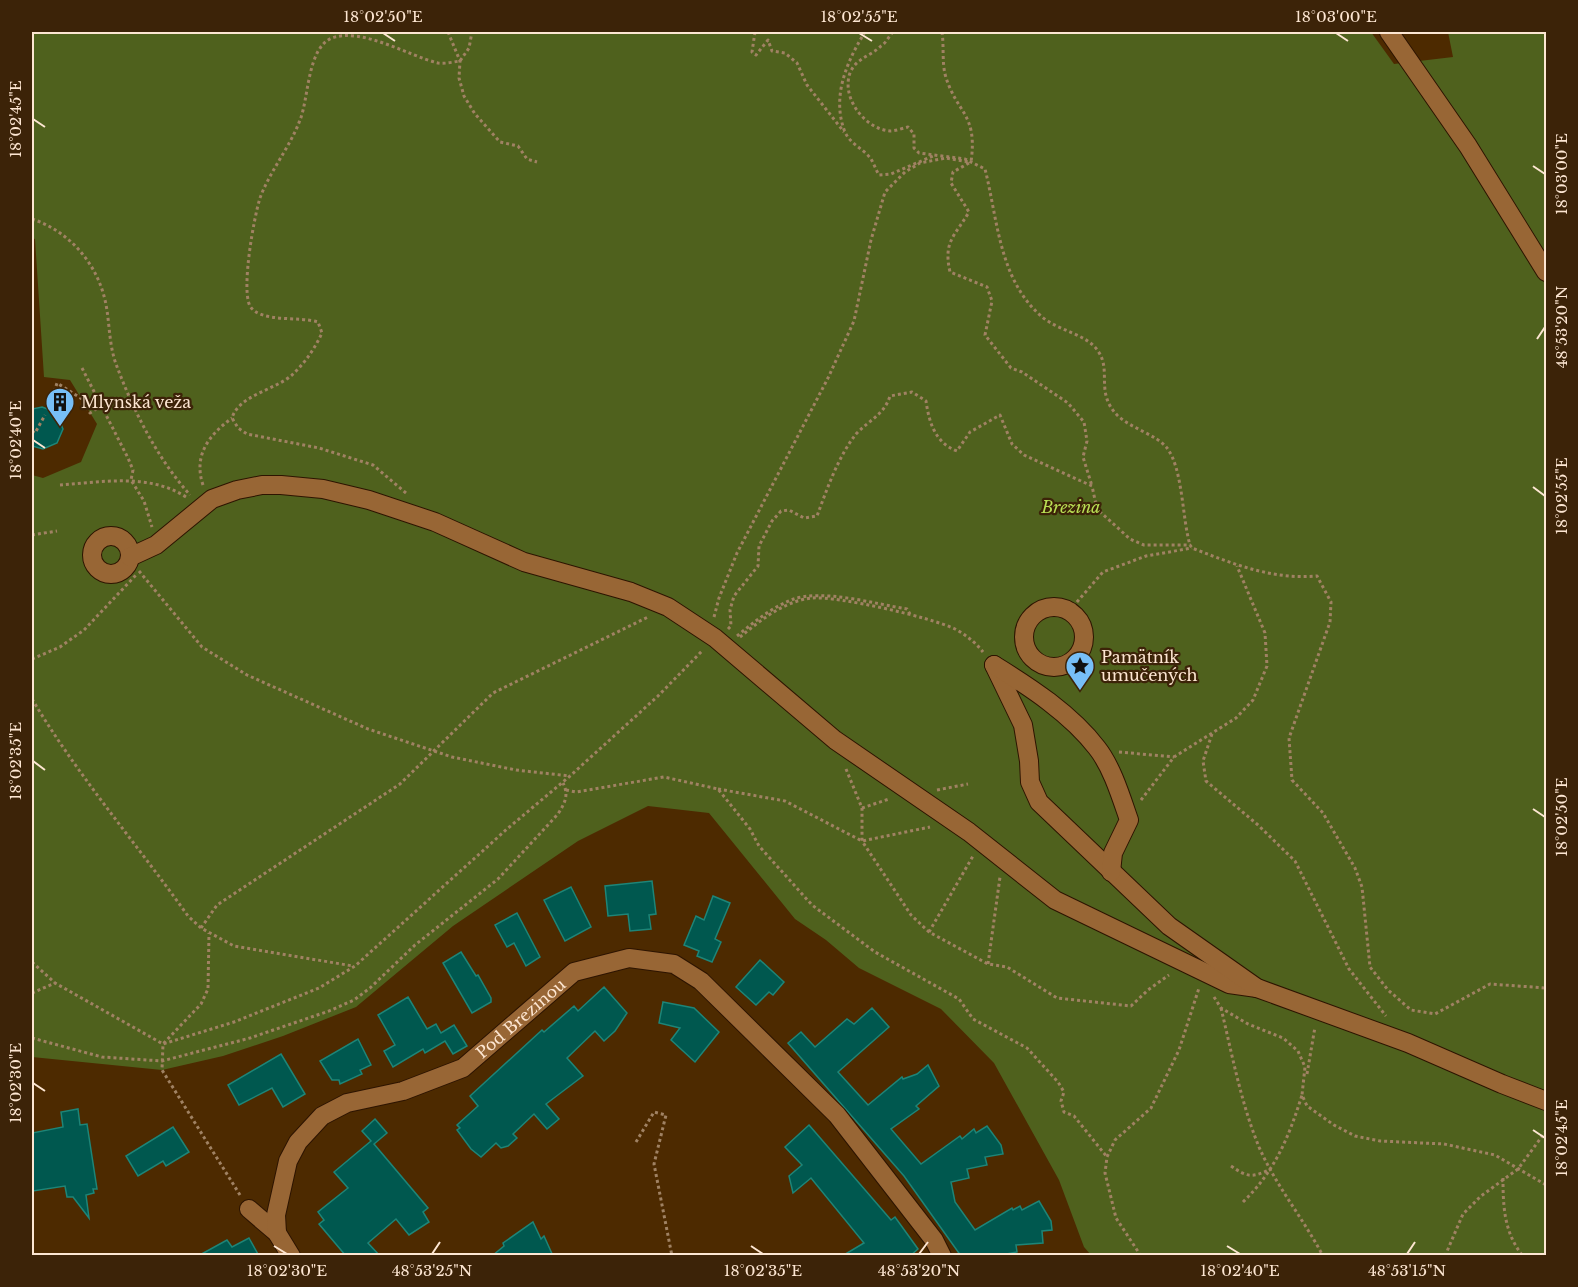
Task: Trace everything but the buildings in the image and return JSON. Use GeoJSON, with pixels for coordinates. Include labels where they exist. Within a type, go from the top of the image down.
{"type":"FeatureCollection","features":[{"type":"Feature","properties":{"kind":"street"},"geometry":{"type":"LineString","coordinates":[[1389,32],[1468,146],[1546,272]]}},
{"type":"Feature","properties":{"kind":"street"},"geometry":{"type":"LineString","coordinates":[[135,564],[206,503],[237,489],[262,485],[335,492],[414,514],[524,562],[631,592],[668,607],[727,642],[851,752],[952,822],[1055,900],[1228,984],[1257,988],[1408,1043],[1546,1101]]}},
{"type":"Feature","properties":{"kind":"street"},"geometry":{"type":"LineString","coordinates":[[1052,607],[1069,611],[1080,624],[1083,640],[1081,649],[1069,663],[1060,666],[1044,665],[1027,650],[1024,634],[1026,626],[1036,613],[1044,609],[1052,607]]}},
{"type":"Feature","properties":{"kind":"street"},"geometry":{"type":"LineString","coordinates":[[994,665],[1047,702],[1083,732],[1099,750],[1129,820],[1113,853],[1111,872]]}},
{"type":"Feature","properties":{"kind":"street"},"geometry":{"type":"LineString","coordinates":[[994,665],[1023,725],[1030,782],[1039,802],[1169,926],[1257,988]]}},
{"type":"Feature","properties":{"kind":"street"},"geometry":{"type":"LineString","coordinates":[[1044,665],[1047,702]]}},
{"type":"Feature","properties":{"kind":"street","name":"Pod Brezinou"},"geometry":{"type":"LineString","coordinates":[[277,1233],[278,1177],[298,1142],[322,1116],[347,1103],[403,1091],[463,1068],[574,972],[629,958],[674,964],[700,981],[837,1115],[934,1240],[942,1256]]}},
{"type":"Feature","properties":{"kind":"street"},"geometry":{"type":"LineString","coordinates":[[249,1209],[277,1233],[291,1256]]}},
{"type":"Feature","properties":{"kind":"path"},"geometry":{"type":"LineString","coordinates":[[448,32],[460,61],[459,78],[464,96],[475,114],[500,142],[518,146],[527,159],[537,162]]}},
{"type":"Feature","properties":{"kind":"path"},"geometry":{"type":"LineString","coordinates":[[206,503],[200,461],[204,444],[216,430],[232,418],[240,406],[292,376],[315,349],[322,333],[318,322],[305,318],[264,317],[251,308],[246,295],[260,198],[301,120],[316,53],[324,43],[334,37],[361,38],[380,41],[440,63],[460,61],[470,48],[472,32]]}},
{"type":"Feature","properties":{"kind":"path"},"geometry":{"type":"LineString","coordinates":[[755,32],[752,52],[756,55],[768,40],[772,51],[785,53],[797,63],[807,85],[820,99],[833,121],[870,158],[879,175],[891,174],[934,155]]}},
{"type":"Feature","properties":{"kind":"path"},"geometry":{"type":"LineString","coordinates":[[845,133],[840,101],[842,78],[849,57],[865,32]]}},
{"type":"Feature","properties":{"kind":"path"},"geometry":{"type":"LineString","coordinates":[[893,32],[882,46],[863,57],[850,73],[850,100],[868,120],[883,129],[892,131],[908,127],[914,134],[914,148],[919,153],[965,159],[985,170],[1000,243],[1010,275],[1042,317],[1066,332],[1092,342],[1101,354],[1107,402],[1132,426],[1166,447],[1176,474],[1184,523],[1191,547]]}},
{"type":"Feature","properties":{"kind":"path"},"geometry":{"type":"LineString","coordinates":[[942,32],[945,72],[952,91],[970,121],[974,142],[971,162]]}},
{"type":"Feature","properties":{"kind":"path"},"geometry":{"type":"LineString","coordinates":[[727,642],[712,630],[718,598],[737,553],[828,378],[854,321],[871,240],[885,192],[905,171],[933,159],[971,162]]}},
{"type":"Feature","properties":{"kind":"path"},"geometry":{"type":"LineString","coordinates":[[971,162],[953,172],[951,183],[969,212],[957,227],[947,246],[950,272],[987,287],[992,301],[985,335],[1011,369],[1022,372],[1068,403],[1084,422],[1087,441],[1083,457],[1097,509],[1130,539],[1144,545],[1191,547],[1237,566],[1268,575],[1296,578],[1317,576],[1331,602],[1330,622],[1289,738],[1292,780],[1323,813],[1355,868],[1362,887],[1370,967],[1388,990],[1411,1010],[1435,1014],[1490,984],[1546,988]]}},
{"type":"Feature","properties":{"kind":"path"},"geometry":{"type":"LineString","coordinates":[[32,219],[65,234],[83,255],[104,294],[115,361],[144,427],[177,481],[206,503]]}},
{"type":"Feature","properties":{"kind":"path"},"geometry":{"type":"LineString","coordinates":[[82,368],[129,458],[133,470],[130,480]]}},
{"type":"Feature","properties":{"kind":"path"},"geometry":{"type":"LineString","coordinates":[[49,409],[57,383],[82,399],[90,412],[101,406]]}},
{"type":"Feature","properties":{"kind":"path"},"geometry":{"type":"LineString","coordinates":[[727,642],[731,626],[730,610],[734,596],[758,566],[759,546],[772,521],[781,511],[789,510],[804,518],[817,516],[830,482],[856,435],[886,409],[890,396],[912,392],[926,401],[929,421],[934,430],[944,446],[957,451],[970,432],[1000,416],[1012,444],[1024,455],[1092,486]]}},
{"type":"Feature","properties":{"kind":"path"},"geometry":{"type":"LineString","coordinates":[[32,431],[35,433],[45,415]]}},
{"type":"Feature","properties":{"kind":"path"},"geometry":{"type":"LineString","coordinates":[[232,418],[238,428],[247,434],[319,448],[373,465],[407,494]]}},
{"type":"Feature","properties":{"kind":"path"},"geometry":{"type":"LineString","coordinates":[[60,485],[130,480],[176,490],[206,503]]}},
{"type":"Feature","properties":{"kind":"path"},"geometry":{"type":"LineString","coordinates":[[130,480],[144,501],[156,544]]}},
{"type":"Feature","properties":{"kind":"path"},"geometry":{"type":"LineString","coordinates":[[32,535],[57,531]]}},
{"type":"Feature","properties":{"kind":"path"},"geometry":{"type":"LineString","coordinates":[[1069,611],[1103,572],[1146,556],[1191,547]]}},
{"type":"Feature","properties":{"kind":"path"},"geometry":{"type":"LineString","coordinates":[[32,659],[60,646],[84,630],[135,564],[202,647],[247,675],[368,729],[435,751],[516,770],[570,776]]}},
{"type":"Feature","properties":{"kind":"path"},"geometry":{"type":"LineString","coordinates":[[1129,820],[1151,783],[1174,756],[1236,718],[1253,700],[1267,666],[1265,633],[1237,566]]}},
{"type":"Feature","properties":{"kind":"path"},"geometry":{"type":"LineString","coordinates":[[727,642],[763,615],[792,599],[813,595],[907,609],[911,615]]}},
{"type":"Feature","properties":{"kind":"path"},"geometry":{"type":"LineString","coordinates":[[32,962],[55,983],[163,1044],[234,1022],[319,988],[355,966],[658,696],[727,642],[765,617],[794,602],[813,598],[911,615],[965,635],[994,665]]}},
{"type":"Feature","properties":{"kind":"path"},"geometry":{"type":"LineString","coordinates":[[201,927],[217,905],[400,784],[494,693],[668,607]]}},
{"type":"Feature","properties":{"kind":"path"},"geometry":{"type":"LineString","coordinates":[[32,699],[54,737],[99,799],[188,916],[201,927],[234,946],[355,966]]}},
{"type":"Feature","properties":{"kind":"path"},"geometry":{"type":"LineString","coordinates":[[1212,734],[1203,761],[1206,781],[1258,825],[1294,861],[1349,969],[1408,1043]]}},
{"type":"Feature","properties":{"kind":"path"},"geometry":{"type":"LineString","coordinates":[[1099,750],[1174,756]]}},
{"type":"Feature","properties":{"kind":"path"},"geometry":{"type":"LineString","coordinates":[[851,752],[846,759],[846,768],[862,808],[862,841]]}},
{"type":"Feature","properties":{"kind":"path"},"geometry":{"type":"LineString","coordinates":[[566,790],[576,792],[664,777],[785,801],[862,841],[912,915],[929,932],[988,964],[1007,967],[1057,998],[1131,1006],[1165,976],[1199,970],[1179,1050],[1151,1107],[1115,1140],[1107,1156],[1105,1173],[1116,1218],[1142,1256]]}},
{"type":"Feature","properties":{"kind":"path"},"geometry":{"type":"LineString","coordinates":[[32,1038],[102,1058],[162,1061],[288,1026],[354,1000],[423,939],[498,879],[558,814],[565,802],[566,790],[563,783]]}},
{"type":"Feature","properties":{"kind":"path"},"geometry":{"type":"LineString","coordinates":[[718,789],[750,829],[759,846],[812,905],[875,952],[959,999],[974,1019],[1027,1048],[1058,1082],[1064,1092],[1061,1101],[1064,1112],[1074,1116],[1107,1156]]}},
{"type":"Feature","properties":{"kind":"path"},"geometry":{"type":"LineString","coordinates":[[862,808],[910,795]]}},
{"type":"Feature","properties":{"kind":"path"},"geometry":{"type":"LineString","coordinates":[[862,841],[952,822]]}},
{"type":"Feature","properties":{"kind":"path"},"geometry":{"type":"LineString","coordinates":[[929,932],[986,847]]}},
{"type":"Feature","properties":{"kind":"path"},"geometry":{"type":"LineString","coordinates":[[986,847],[1000,877],[988,964]]}},
{"type":"Feature","properties":{"kind":"path"},"geometry":{"type":"LineString","coordinates":[[209,932],[208,989],[201,1004],[163,1044],[162,1070],[249,1209]]}},
{"type":"Feature","properties":{"kind":"path"},"geometry":{"type":"LineString","coordinates":[[32,993],[55,983]]}},
{"type":"Feature","properties":{"kind":"path"},"geometry":{"type":"LineString","coordinates":[[1243,1202],[1271,1170],[1287,1141],[1302,1095],[1306,1074],[1298,1051],[1283,1038],[1248,1024],[1221,1008],[1259,1147],[1271,1170],[1323,1256]]}},
{"type":"Feature","properties":{"kind":"path"},"geometry":{"type":"LineString","coordinates":[[1318,1010],[1302,1095],[1307,1106],[1355,1136],[1444,1144],[1495,1155],[1546,1185]]}},
{"type":"Feature","properties":{"kind":"path"},"geometry":{"type":"LineString","coordinates":[[636,1142],[654,1112],[666,1115],[654,1164],[672,1256]]}},
{"type":"Feature","properties":{"kind":"path"},"geometry":{"type":"LineString","coordinates":[[1445,1256],[1463,1214],[1503,1178],[1518,1169],[1546,1131]]}},
{"type":"Feature","properties":{"kind":"path"},"geometry":{"type":"LineString","coordinates":[[1231,1166],[1246,1177],[1252,1178],[1271,1170]]}},
{"type":"Feature","properties":{"kind":"path"},"geometry":{"type":"LineString","coordinates":[[1503,1178],[1506,1221],[1513,1242],[1522,1256]]}},
{"type":"Feature","properties":{"kind":"green space","name":"Brezina"},"geometry":{"type":"Polygon","coordinates":[[[32,32],[1371,32],[1394,64],[1453,57],[1448,32],[1546,32],[1546,1255],[1091,1255],[1084,1247],[1059,1180],[994,1063],[941,1009],[859,968],[826,940],[795,919],[709,813],[648,806],[578,841],[453,926],[356,1007],[283,1036],[223,1056],[162,1070],[32,1057],[32,475],[43,478],[81,462],[97,424],[70,380],[44,377],[35,239],[32,238],[32,32]]]}},
{"type":"Feature","properties":{"kind":"place","name":"Mlynská veža"},"geometry":{"type":"Point","coordinates":[60,428]}},
{"type":"Feature","properties":{"kind":"place","name":"Pamätník umučených"},"geometry":{"type":"Point","coordinates":[1080,692]}}]}
